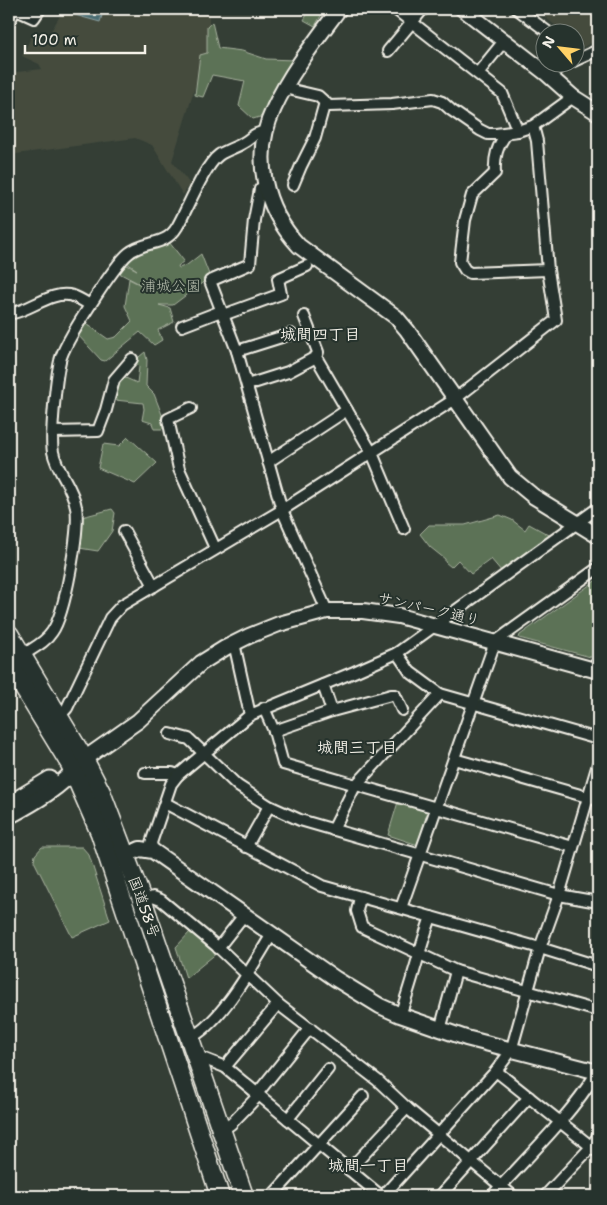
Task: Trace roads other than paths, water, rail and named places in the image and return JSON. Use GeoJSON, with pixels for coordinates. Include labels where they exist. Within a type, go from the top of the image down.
{"type":"FeatureCollection","features":[{"type":"Feature","properties":{"kind":"highway","name":"国道58号"},"geometry":{"type":"LineString","coordinates":[[9,634],[16,659],[76,765],[101,792],[143,902],[244,1196]]}},
{"type":"Feature","properties":{"kind":"highway","name":"国道58号"},"geometry":{"type":"LineString","coordinates":[[16,659],[59,717],[100,833],[220,1196]]}},
{"type":"Feature","properties":{"kind":"main road"},"geometry":{"type":"LineString","coordinates":[[9,804],[76,765]]}},
{"type":"Feature","properties":{"kind":"main road"},"geometry":{"type":"LineString","coordinates":[[9,816],[33,803],[61,783],[76,765]]}},
{"type":"Feature","properties":{"kind":"street"},"geometry":{"type":"LineString","coordinates":[[9,17],[14,9],[34,18],[40,9]]}},
{"type":"Feature","properties":{"kind":"street"},"geometry":{"type":"LineString","coordinates":[[338,9],[284,88],[273,109],[265,132],[263,154],[265,184],[275,214],[286,232],[299,246],[396,318],[407,330],[510,477],[533,496],[598,536]]}},
{"type":"Feature","properties":{"kind":"street"},"geometry":{"type":"LineString","coordinates":[[395,9],[478,72],[502,93],[518,130]]}},
{"type":"Feature","properties":{"kind":"street"},"geometry":{"type":"LineString","coordinates":[[388,51],[423,9]]}},
{"type":"Feature","properties":{"kind":"street"},"geometry":{"type":"LineString","coordinates":[[463,9],[547,74],[573,97],[598,113]]}},
{"type":"Feature","properties":{"kind":"street"},"geometry":{"type":"LineString","coordinates":[[519,9],[535,22]]}},
{"type":"Feature","properties":{"kind":"street"},"geometry":{"type":"LineString","coordinates":[[478,72],[504,41]]}},
{"type":"Feature","properties":{"kind":"street"},"geometry":{"type":"LineString","coordinates":[[584,55],[598,50]]}},
{"type":"Feature","properties":{"kind":"street"},"geometry":{"type":"LineString","coordinates":[[547,74],[551,72]]}},
{"type":"Feature","properties":{"kind":"street"},"geometry":{"type":"LineString","coordinates":[[284,88],[318,96],[329,106],[392,104],[433,99],[442,102],[488,134],[507,133],[533,126],[573,97]]}},
{"type":"Feature","properties":{"kind":"street"},"geometry":{"type":"LineString","coordinates":[[293,185],[300,166],[315,138],[325,102]]}},
{"type":"Feature","properties":{"kind":"street"},"geometry":{"type":"LineString","coordinates":[[59,717],[67,708],[110,618],[122,605],[214,548],[282,510],[372,453],[454,399],[556,320],[548,270],[537,141],[533,126]]}},
{"type":"Feature","properties":{"kind":"street"},"geometry":{"type":"LineString","coordinates":[[16,659],[46,640],[54,631],[69,584],[77,524],[77,508],[73,494],[55,458],[52,443],[60,360],[90,305],[129,253],[142,246],[160,242],[172,233],[213,160],[224,152],[243,143],[256,132],[265,132]]}},
{"type":"Feature","properties":{"kind":"street"},"geometry":{"type":"LineString","coordinates":[[507,133],[501,142],[494,160],[495,173],[472,195],[465,220],[460,262],[464,270],[470,273],[548,270]]}},
{"type":"Feature","properties":{"kind":"street"},"geometry":{"type":"LineString","coordinates":[[265,184],[260,189],[254,220],[250,264],[210,281],[237,351],[282,510],[327,611]]}},
{"type":"Feature","properties":{"kind":"street"},"geometry":{"type":"LineString","coordinates":[[182,326],[281,294],[278,279],[307,266]]}},
{"type":"Feature","properties":{"kind":"street"},"geometry":{"type":"LineString","coordinates":[[9,310],[13,313],[22,312],[53,297],[65,295],[74,296],[90,305]]}},
{"type":"Feature","properties":{"kind":"street"},"geometry":{"type":"LineString","coordinates":[[247,385],[288,372],[316,357],[318,352],[304,316]]}},
{"type":"Feature","properties":{"kind":"street"},"geometry":{"type":"LineString","coordinates":[[237,351],[291,334]]}},
{"type":"Feature","properties":{"kind":"street"},"geometry":{"type":"LineString","coordinates":[[316,357],[372,453],[404,529]]}},
{"type":"Feature","properties":{"kind":"street"},"geometry":{"type":"LineString","coordinates":[[53,432],[98,431],[114,380],[132,359]]}},
{"type":"Feature","properties":{"kind":"street"},"geometry":{"type":"LineString","coordinates":[[191,408],[168,419],[179,470],[214,548]]}},
{"type":"Feature","properties":{"kind":"street"},"geometry":{"type":"LineString","coordinates":[[268,462],[347,410]]}},
{"type":"Feature","properties":{"kind":"street"},"geometry":{"type":"LineString","coordinates":[[153,851],[151,843],[172,784],[178,775],[250,715],[397,653],[598,508]]}},
{"type":"Feature","properties":{"kind":"street"},"geometry":{"type":"LineString","coordinates":[[124,531],[154,586]]}},
{"type":"Feature","properties":{"kind":"street"},"geometry":{"type":"LineString","coordinates":[[401,908],[418,855],[495,642],[598,568]]}},
{"type":"Feature","properties":{"kind":"street","name":"サンパーク通り"},"geometry":{"type":"LineString","coordinates":[[76,765],[120,735],[154,708],[183,678],[201,663],[234,643],[279,624],[327,611],[363,611],[399,616],[598,671]]}},
{"type":"Feature","properties":{"kind":"street"},"geometry":{"type":"LineString","coordinates":[[234,643],[250,715]]}},
{"type":"Feature","properties":{"kind":"street"},"geometry":{"type":"LineString","coordinates":[[397,653],[410,672],[440,694],[598,739]]}},
{"type":"Feature","properties":{"kind":"street"},"geometry":{"type":"LineString","coordinates":[[323,685],[332,711]]}},
{"type":"Feature","properties":{"kind":"street"},"geometry":{"type":"LineString","coordinates":[[333,830],[355,786],[440,694]]}},
{"type":"Feature","properties":{"kind":"street"},"geometry":{"type":"LineString","coordinates":[[274,731],[332,711],[395,695],[402,710]]}},
{"type":"Feature","properties":{"kind":"street"},"geometry":{"type":"LineString","coordinates":[[264,708],[274,731],[283,764],[572,847]]}},
{"type":"Feature","properties":{"kind":"street"},"geometry":{"type":"LineString","coordinates":[[170,734],[189,739],[238,786],[269,806],[300,820],[559,895],[598,902]]}},
{"type":"Feature","properties":{"kind":"street"},"geometry":{"type":"LineString","coordinates":[[454,759],[594,798]]}},
{"type":"Feature","properties":{"kind":"street"},"geometry":{"type":"LineString","coordinates":[[197,1056],[225,1067],[382,1196],[511,1051],[527,991],[559,895],[572,847],[594,798],[598,764]]}},
{"type":"Feature","properties":{"kind":"street"},"geometry":{"type":"LineString","coordinates":[[145,773],[172,772],[178,775]]}},
{"type":"Feature","properties":{"kind":"street"},"geometry":{"type":"LineString","coordinates":[[165,803],[322,886],[598,966]]}},
{"type":"Feature","properties":{"kind":"street"},"geometry":{"type":"LineString","coordinates":[[246,847],[269,806]]}},
{"type":"Feature","properties":{"kind":"street"},"geometry":{"type":"LineString","coordinates":[[125,856],[140,849],[153,851],[336,979],[380,1006],[440,1030],[511,1051],[598,1072],[560,1122],[492,1196]]}},
{"type":"Feature","properties":{"kind":"street"},"geometry":{"type":"LineString","coordinates":[[360,897],[357,911],[362,927],[456,971],[598,1011]]}},
{"type":"Feature","properties":{"kind":"street"},"geometry":{"type":"LineString","coordinates":[[143,902],[153,898],[161,900],[218,948],[278,1004],[377,1080],[407,1108],[513,1196]]}},
{"type":"Feature","properties":{"kind":"street"},"geometry":{"type":"LineString","coordinates":[[218,948],[244,915]]}},
{"type":"Feature","properties":{"kind":"street"},"geometry":{"type":"LineString","coordinates":[[400,1015],[408,993],[418,953],[431,917]]}},
{"type":"Feature","properties":{"kind":"street"},"geometry":{"type":"LineString","coordinates":[[190,1038],[202,1032],[212,1022],[248,975],[272,934]]}},
{"type":"Feature","properties":{"kind":"street"},"geometry":{"type":"LineString","coordinates":[[440,1030],[456,971]]}},
{"type":"Feature","properties":{"kind":"street"},"geometry":{"type":"LineString","coordinates":[[225,1067],[278,1004]]}},
{"type":"Feature","properties":{"kind":"street"},"geometry":{"type":"LineString","coordinates":[[222,1130],[231,1124],[255,1099],[256,1094],[310,1028]]}},
{"type":"Feature","properties":{"kind":"street"},"geometry":{"type":"LineString","coordinates":[[288,1120],[328,1069]]}},
{"type":"Feature","properties":{"kind":"street"},"geometry":{"type":"LineString","coordinates":[[496,1070],[594,1150]]}},
{"type":"Feature","properties":{"kind":"street"},"geometry":{"type":"LineString","coordinates":[[272,1196],[363,1096]]}},
{"type":"Feature","properties":{"kind":"street"},"geometry":{"type":"LineString","coordinates":[[440,1196],[529,1097]]}},
{"type":"Feature","properties":{"kind":"street"},"geometry":{"type":"LineString","coordinates":[[349,1170],[407,1108]]}},
{"type":"Feature","properties":{"kind":"street"},"geometry":{"type":"LineString","coordinates":[[546,1196],[594,1150],[598,1136]]}},
{"type":"Feature","properties":{"kind":"water"},"geometry":{"type":"Polygon","coordinates":[[[73,9],[104,9],[100,22],[71,14],[73,9]]]}},
{"type":"Feature","properties":{"kind":"district","name":"城間四丁目"},"geometry":{"type":"Point","coordinates":[320,334]}},
{"type":"Feature","properties":{"kind":"district","name":"城間三丁目"},"geometry":{"type":"Point","coordinates":[357,747]}},
{"type":"Feature","properties":{"kind":"district","name":"城間一丁目"},"geometry":{"type":"Point","coordinates":[368,1165]}},
{"type":"Feature","properties":{"kind":"park label","name":"浦城公園"},"geometry":{"type":"Point","coordinates":[171,286]}}]}
